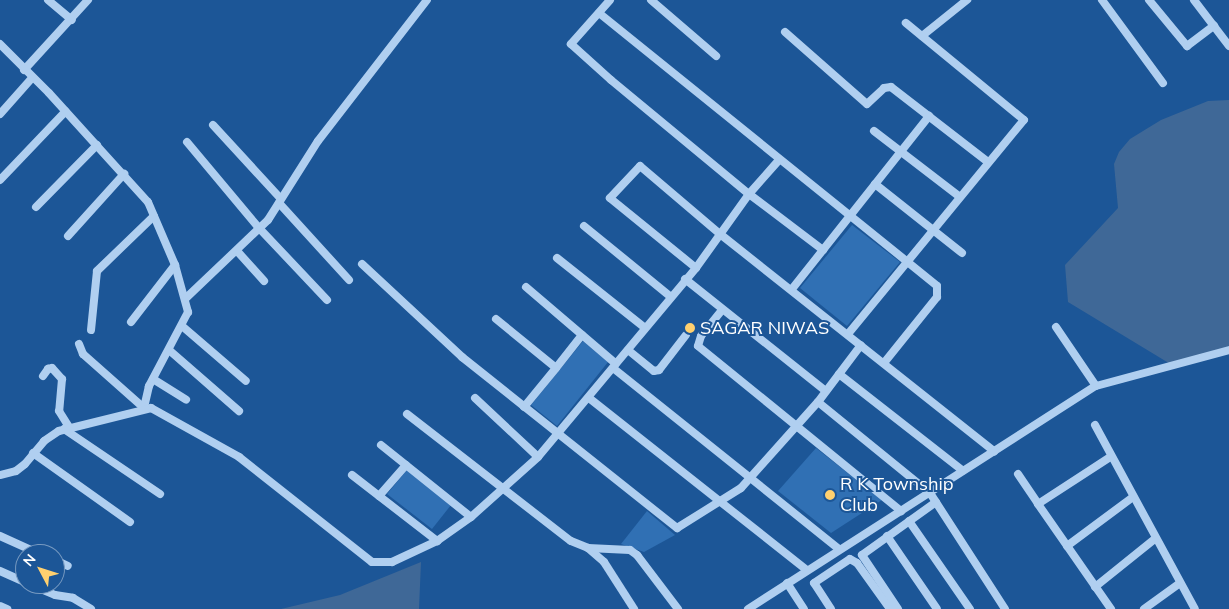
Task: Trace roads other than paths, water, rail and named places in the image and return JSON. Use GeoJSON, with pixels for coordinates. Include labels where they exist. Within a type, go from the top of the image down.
{"type":"FeatureCollection","features":[{"type":"Feature","properties":{"kind":"street"},"geometry":{"type":"LineString","coordinates":[[48,0],[72,20]]}},
{"type":"Feature","properties":{"kind":"street"},"geometry":{"type":"LineString","coordinates":[[24,70],[72,20],[88,0]]}},
{"type":"Feature","properties":{"kind":"street"},"geometry":{"type":"LineString","coordinates":[[186,298],[238,252],[260,228],[280,201],[318,141],[428,0]]}},
{"type":"Feature","properties":{"kind":"street"},"geometry":{"type":"LineString","coordinates":[[610,0],[571,44],[610,80],[749,194],[823,250]]}},
{"type":"Feature","properties":{"kind":"street"},"geometry":{"type":"LineString","coordinates":[[651,0],[716,56]]}},
{"type":"Feature","properties":{"kind":"street"},"geometry":{"type":"LineString","coordinates":[[922,36],[967,0]]}},
{"type":"Feature","properties":{"kind":"street"},"geometry":{"type":"LineString","coordinates":[[1102,0],[1163,83]]}},
{"type":"Feature","properties":{"kind":"street"},"geometry":{"type":"LineString","coordinates":[[1149,0],[1187,46],[1214,26]]}},
{"type":"Feature","properties":{"kind":"street"},"geometry":{"type":"LineString","coordinates":[[1194,0],[1229,46]]}},
{"type":"Feature","properties":{"kind":"street"},"geometry":{"type":"LineString","coordinates":[[599,13],[849,217],[937,286],[937,298],[884,363]]}},
{"type":"Feature","properties":{"kind":"street"},"geometry":{"type":"LineString","coordinates":[[848,334],[1024,120],[906,23]]}},
{"type":"Feature","properties":{"kind":"street"},"geometry":{"type":"LineString","coordinates":[[785,32],[867,104],[888,86],[988,162]]}},
{"type":"Feature","properties":{"kind":"street"},"geometry":{"type":"LineString","coordinates":[[0,44],[66,111],[148,202],[175,265],[186,298],[188,312],[144,397],[144,408]]}},
{"type":"Feature","properties":{"kind":"street"},"geometry":{"type":"LineString","coordinates":[[0,114],[32,78]]}},
{"type":"Feature","properties":{"kind":"street"},"geometry":{"type":"LineString","coordinates":[[0,180],[66,111]]}},
{"type":"Feature","properties":{"kind":"street"},"geometry":{"type":"LineString","coordinates":[[792,289],[929,116]]}},
{"type":"Feature","properties":{"kind":"street"},"geometry":{"type":"LineString","coordinates":[[213,125],[349,280]]}},
{"type":"Feature","properties":{"kind":"street"},"geometry":{"type":"LineString","coordinates":[[874,131],[960,198]]}},
{"type":"Feature","properties":{"kind":"street"},"geometry":{"type":"LineString","coordinates":[[188,142],[260,228],[327,300]]}},
{"type":"Feature","properties":{"kind":"street"},"geometry":{"type":"LineString","coordinates":[[36,207],[96,145]]}},
{"type":"Feature","properties":{"kind":"street"},"geometry":{"type":"LineString","coordinates":[[0,484],[2,474],[16,471],[44,441],[66,428],[144,408],[151,408],[239,457],[372,562],[392,562],[437,541],[471,518],[505,490],[538,457],[590,398],[645,328],[696,268],[749,194],[779,160]]}},
{"type":"Feature","properties":{"kind":"street"},"geometry":{"type":"LineString","coordinates":[[696,268],[610,198],[640,166],[720,234],[792,289],[994,451]]}},
{"type":"Feature","properties":{"kind":"street"},"geometry":{"type":"LineString","coordinates":[[68,236],[124,174]]}},
{"type":"Feature","properties":{"kind":"street"},"geometry":{"type":"LineString","coordinates":[[875,184],[962,253]]}},
{"type":"Feature","properties":{"kind":"street"},"geometry":{"type":"LineString","coordinates":[[91,330],[98,271],[154,216]]}},
{"type":"Feature","properties":{"kind":"street"},"geometry":{"type":"LineString","coordinates":[[584,226],[671,297]]}},
{"type":"Feature","properties":{"kind":"street"},"geometry":{"type":"LineString","coordinates":[[238,252],[264,281]]}},
{"type":"Feature","properties":{"kind":"street"},"geometry":{"type":"LineString","coordinates":[[557,258],[645,328]]}},
{"type":"Feature","properties":{"kind":"street"},"geometry":{"type":"LineString","coordinates":[[362,264],[436,335],[677,528],[722,501],[751,478],[818,402],[861,345]]}},
{"type":"Feature","properties":{"kind":"street"},"geometry":{"type":"LineString","coordinates":[[131,322],[175,265]]}},
{"type":"Feature","properties":{"kind":"street"},"geometry":{"type":"LineString","coordinates":[[685,279],[826,391]]}},
{"type":"Feature","properties":{"kind":"street"},"geometry":{"type":"LineString","coordinates":[[526,287],[615,366],[839,549]]}},
{"type":"Feature","properties":{"kind":"street"},"geometry":{"type":"LineString","coordinates":[[722,310],[701,336],[698,346],[901,511]]}},
{"type":"Feature","properties":{"kind":"street"},"geometry":{"type":"LineString","coordinates":[[496,319],[556,368]]}},
{"type":"Feature","properties":{"kind":"street"},"geometry":{"type":"LineString","coordinates":[[182,326],[246,381]]}},
{"type":"Feature","properties":{"kind":"street"},"geometry":{"type":"LineString","coordinates":[[1056,326],[1096,386]]}},
{"type":"Feature","properties":{"kind":"street"},"geometry":{"type":"LineString","coordinates":[[524,407],[582,335]]}},
{"type":"Feature","properties":{"kind":"street"},"geometry":{"type":"LineString","coordinates":[[628,350],[656,371],[662,367],[686,336]]}},
{"type":"Feature","properties":{"kind":"street"},"geometry":{"type":"LineString","coordinates":[[79,344],[83,354],[144,408]]}},
{"type":"Feature","properties":{"kind":"street"},"geometry":{"type":"LineString","coordinates":[[169,350],[239,411]]}},
{"type":"Feature","properties":{"kind":"street"},"geometry":{"type":"LineString","coordinates":[[748,609],[1096,386],[1229,350]]}},
{"type":"Feature","properties":{"kind":"street"},"geometry":{"type":"LineString","coordinates":[[43,376],[48,369],[52,368],[62,379],[59,411],[66,428],[160,494]]}},
{"type":"Feature","properties":{"kind":"street"},"geometry":{"type":"LineString","coordinates":[[839,374],[963,472]]}},
{"type":"Feature","properties":{"kind":"street"},"geometry":{"type":"LineString","coordinates":[[153,378],[186,400]]}},
{"type":"Feature","properties":{"kind":"street"},"geometry":{"type":"LineString","coordinates":[[475,398],[538,457]]}},
{"type":"Feature","properties":{"kind":"street"},"geometry":{"type":"LineString","coordinates":[[590,398],[807,570]]}},
{"type":"Feature","properties":{"kind":"street"},"geometry":{"type":"LineString","coordinates":[[818,402],[930,492],[1005,609]]}},
{"type":"Feature","properties":{"kind":"street"},"geometry":{"type":"LineString","coordinates":[[408,414],[571,541],[588,548],[604,562],[634,609]]}},
{"type":"Feature","properties":{"kind":"street"},"geometry":{"type":"LineString","coordinates":[[1095,425],[1110,457],[1195,609]]}},
{"type":"Feature","properties":{"kind":"street"},"geometry":{"type":"LineString","coordinates":[[381,445],[471,518]]}},
{"type":"Feature","properties":{"kind":"street"},"geometry":{"type":"LineString","coordinates":[[33,453],[130,522]]}},
{"type":"Feature","properties":{"kind":"street"},"geometry":{"type":"LineString","coordinates":[[1038,504],[1110,457]]}},
{"type":"Feature","properties":{"kind":"street"},"geometry":{"type":"LineString","coordinates":[[379,496],[406,465]]}},
{"type":"Feature","properties":{"kind":"street"},"geometry":{"type":"LineString","coordinates":[[352,474],[437,541]]}},
{"type":"Feature","properties":{"kind":"street"},"geometry":{"type":"LineString","coordinates":[[1018,474],[1111,609]]}},
{"type":"Feature","properties":{"kind":"street"},"geometry":{"type":"LineString","coordinates":[[1067,546],[1133,497]]}},
{"type":"Feature","properties":{"kind":"street"},"geometry":{"type":"LineString","coordinates":[[898,609],[862,556],[936,502]]}},
{"type":"Feature","properties":{"kind":"street"},"geometry":{"type":"LineString","coordinates":[[910,521],[970,609]]}},
{"type":"Feature","properties":{"kind":"street"},"geometry":{"type":"LineString","coordinates":[[0,536],[18,544]]}},
{"type":"Feature","properties":{"kind":"street"},"geometry":{"type":"LineString","coordinates":[[887,536],[937,609]]}},
{"type":"Feature","properties":{"kind":"street"},"geometry":{"type":"LineString","coordinates":[[1095,587],[1156,538]]}},
{"type":"Feature","properties":{"kind":"street"},"geometry":{"type":"LineString","coordinates":[[588,548],[630,550],[637,555],[678,609]]}},
{"type":"Feature","properties":{"kind":"street"},"geometry":{"type":"LineString","coordinates":[[829,556],[837,566]]}},
{"type":"Feature","properties":{"kind":"street"},"geometry":{"type":"LineString","coordinates":[[831,609],[814,583],[824,574],[850,559],[857,563],[890,609]]}},
{"type":"Feature","properties":{"kind":"street"},"geometry":{"type":"LineString","coordinates":[[816,564],[824,574]]}},
{"type":"Feature","properties":{"kind":"street"},"geometry":{"type":"LineString","coordinates":[[0,571],[15,578]]}},
{"type":"Feature","properties":{"kind":"street"},"geometry":{"type":"LineString","coordinates":[[1144,609],[1180,583]]}},
{"type":"Feature","properties":{"kind":"street"},"geometry":{"type":"LineString","coordinates":[[787,584],[804,609]]}},
{"type":"Feature","properties":{"kind":"street"},"geometry":{"type":"LineString","coordinates":[[53,594],[74,598],[91,609]]}},
{"type":"Feature","properties":{"kind":"street"},"geometry":{"type":"LineString","coordinates":[[0,606],[7,609]]}},
{"type":"Feature","properties":{"kind":"place","name":"SAGAR NIWAS"},"geometry":{"type":"Point","coordinates":[690,328]}},
{"type":"Feature","properties":{"kind":"place","name":"R K Township Club"},"geometry":{"type":"Point","coordinates":[830,495]}}]}
